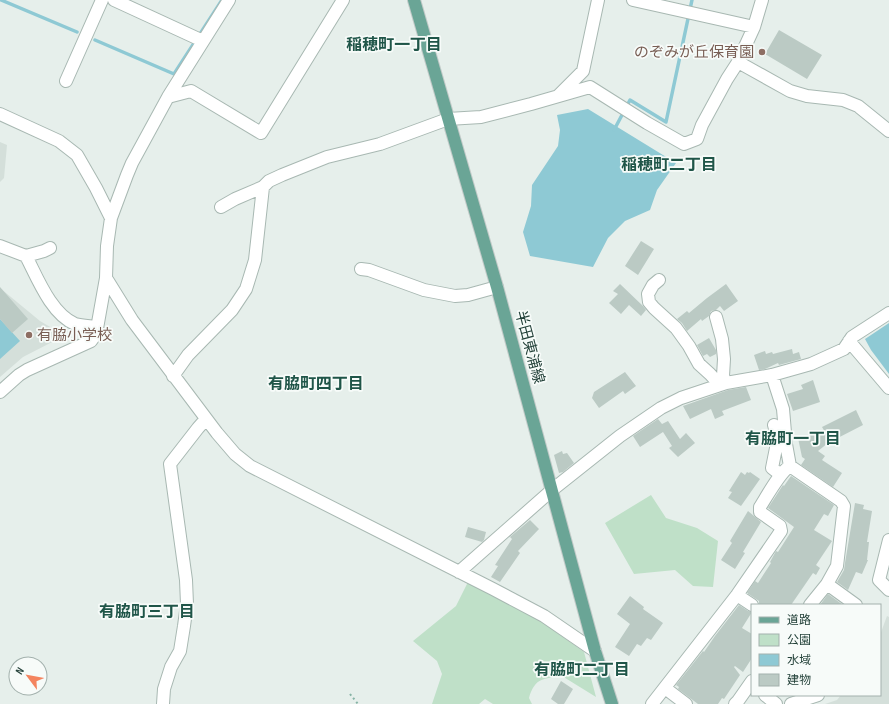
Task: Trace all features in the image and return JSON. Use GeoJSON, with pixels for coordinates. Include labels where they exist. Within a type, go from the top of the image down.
{"type":"FeatureCollection","features":[{"type":"Feature","properties":{"kind":"main road","name":"半田東浦線"},"geometry":{"type":"LineString","coordinates":[[414,0],[497,287],[595,651],[612,704]]}},
{"type":"Feature","properties":{"kind":"street"},"geometry":{"type":"LineString","coordinates":[[66,81],[102,0]]}},
{"type":"Feature","properties":{"kind":"street"},"geometry":{"type":"LineString","coordinates":[[114,0],[202,41]]}},
{"type":"Feature","properties":{"kind":"street"},"geometry":{"type":"LineString","coordinates":[[0,392],[27,370],[91,341],[96,334],[106,278],[107,246],[111,218],[132,163],[168,97],[229,0]]}},
{"type":"Feature","properties":{"kind":"street"},"geometry":{"type":"LineString","coordinates":[[168,97],[191,91],[261,133],[343,0]]}},
{"type":"Feature","properties":{"kind":"street"},"geometry":{"type":"LineString","coordinates":[[558,96],[583,70],[598,0]]}},
{"type":"Feature","properties":{"kind":"street"},"geometry":{"type":"LineString","coordinates":[[633,0],[754,27]]}},
{"type":"Feature","properties":{"kind":"street"},"geometry":{"type":"LineString","coordinates":[[221,207],[235,199],[263,187],[269,181],[327,157],[380,144],[448,119],[481,116],[531,104],[590,87],[632,114],[684,144],[697,138],[702,125],[738,62],[754,27],[762,0]]}},
{"type":"Feature","properties":{"kind":"street"},"geometry":{"type":"LineString","coordinates":[[738,62],[790,91],[807,96],[843,100],[858,106],[889,132]]}},
{"type":"Feature","properties":{"kind":"street"},"geometry":{"type":"LineString","coordinates":[[0,114],[59,141],[77,155],[111,218]]}},
{"type":"Feature","properties":{"kind":"street"},"geometry":{"type":"LineString","coordinates":[[173,376],[188,355],[232,310],[246,288],[255,260],[263,187]]}},
{"type":"Feature","properties":{"kind":"street"},"geometry":{"type":"LineString","coordinates":[[0,246],[26,256],[50,248]]}},
{"type":"Feature","properties":{"kind":"street"},"geometry":{"type":"LineString","coordinates":[[26,256],[55,307],[65,318],[77,324],[97,327]]}},
{"type":"Feature","properties":{"kind":"street"},"geometry":{"type":"LineString","coordinates":[[361,269],[369,270],[424,290],[455,296],[468,295],[497,287]]}},
{"type":"Feature","properties":{"kind":"street"},"geometry":{"type":"LineString","coordinates":[[106,278],[132,320],[217,434],[235,454],[250,466],[544,616],[595,651]]}},
{"type":"Feature","properties":{"kind":"street"},"geometry":{"type":"LineString","coordinates":[[659,280],[653,285],[648,294],[649,302],[676,328],[689,346],[699,364],[723,384]]}},
{"type":"Feature","properties":{"kind":"street"},"geometry":{"type":"LineString","coordinates":[[459,572],[552,490],[620,436],[661,408],[681,398],[723,384],[772,375],[811,364],[844,349],[852,337],[889,314]]}},
{"type":"Feature","properties":{"kind":"street"},"geometry":{"type":"LineString","coordinates":[[716,317],[722,339],[724,359],[723,384]]}},
{"type":"Feature","properties":{"kind":"street"},"geometry":{"type":"LineString","coordinates":[[849,341],[889,388]]}},
{"type":"Feature","properties":{"kind":"street"},"geometry":{"type":"LineString","coordinates":[[652,704],[737,595],[781,531],[780,526],[760,512],[760,506],[786,470],[786,444],[783,409],[772,375]]}},
{"type":"Feature","properties":{"kind":"street"},"geometry":{"type":"LineString","coordinates":[[163,704],[164,689],[171,667],[180,652],[187,604],[186,580],[170,464],[206,419]]}},
{"type":"Feature","properties":{"kind":"street"},"geometry":{"type":"LineString","coordinates":[[774,426],[777,436],[772,468],[786,470],[841,502],[844,506],[837,566],[827,584],[811,604]]}},
{"type":"Feature","properties":{"kind":"street"},"geometry":{"type":"LineString","coordinates":[[889,540],[879,580],[889,590]]}},
{"type":"Feature","properties":{"kind":"street"},"geometry":{"type":"LineString","coordinates":[[827,584],[855,604]]}},
{"type":"Feature","properties":{"kind":"street"},"geometry":{"type":"LineString","coordinates":[[737,595],[751,604]]}},
{"type":"Feature","properties":{"kind":"street"},"geometry":{"type":"LineString","coordinates":[[735,704],[751,684]]}},
{"type":"Feature","properties":{"kind":"street"},"geometry":{"type":"LineString","coordinates":[[665,688],[686,704]]}},
{"type":"Feature","properties":{"kind":"street"},"geometry":{"type":"LineString","coordinates":[[766,696],[776,704]]}},
{"type":"Feature","properties":{"kind":"street"},"geometry":{"type":"LineString","coordinates":[[791,704],[815,696]]}},
{"type":"Feature","properties":{"kind":"path"},"geometry":{"type":"LineString","coordinates":[[350,694],[358,704]]}},
{"type":"Feature","properties":{"kind":"shaded area"},"geometry":{"type":"Polygon","coordinates":[[[0,142],[7,145],[4,178],[0,182],[0,142]]]}},
{"type":"Feature","properties":{"kind":"shaded area","name":"有脇小学校"},"geometry":{"type":"Polygon","coordinates":[[[0,288],[40,321],[57,331],[60,338],[23,357],[0,377],[0,288]]]}},
{"type":"Feature","properties":{"kind":"shaded area"},"geometry":{"type":"Polygon","coordinates":[[[887,616],[889,617],[889,704],[825,704],[837,700],[840,696],[881,696],[881,632],[887,616]]]}},
{"type":"Feature","properties":{"kind":"green space"},"geometry":{"type":"Polygon","coordinates":[[[651,495],[666,518],[697,528],[718,541],[713,587],[693,586],[675,570],[634,574],[605,523],[651,495]]]}},
{"type":"Feature","properties":{"kind":"green space"},"geometry":{"type":"Polygon","coordinates":[[[468,582],[542,622],[584,652],[596,697],[562,676],[541,680],[537,683],[531,691],[529,698],[532,704],[493,704],[485,699],[479,704],[432,704],[442,674],[437,661],[413,641],[456,606],[468,582]]]}},
{"type":"Feature","properties":{"kind":"water"},"geometry":{"type":"Polygon","coordinates":[[[588,109],[676,163],[657,190],[650,210],[625,221],[608,238],[593,267],[530,256],[523,232],[531,206],[532,185],[558,146],[560,130],[557,115],[588,109]]]}},
{"type":"Feature","properties":{"kind":"water"},"geometry":{"type":"Polygon","coordinates":[[[0,319],[20,341],[0,359],[0,319]]]}},
{"type":"Feature","properties":{"kind":"water"},"geometry":{"type":"Polygon","coordinates":[[[889,323],[889,374],[871,350],[865,339],[889,323]]]}},
{"type":"Feature","properties":{"kind":"building"},"geometry":{"type":"Polygon","coordinates":[[[779,30],[822,55],[807,79],[765,54],[779,30]]]}},
{"type":"Feature","properties":{"kind":"building"},"geometry":{"type":"Polygon","coordinates":[[[641,241],[654,249],[638,275],[625,266],[641,241]]]}},
{"type":"Feature","properties":{"kind":"building"},"geometry":{"type":"Polygon","coordinates":[[[620,284],[646,310],[641,316],[629,305],[621,314],[609,303],[618,294],[613,291],[620,284]]]}},
{"type":"Feature","properties":{"kind":"building"},"geometry":{"type":"Polygon","coordinates":[[[726,284],[738,301],[724,311],[720,306],[716,310],[711,311],[709,316],[702,321],[701,319],[687,331],[682,323],[677,319],[687,311],[689,313],[726,284]]]}},
{"type":"Feature","properties":{"kind":"building"},"geometry":{"type":"Polygon","coordinates":[[[0,287],[28,319],[12,333],[0,319],[0,287]]]}},
{"type":"Feature","properties":{"kind":"building"},"geometry":{"type":"Polygon","coordinates":[[[709,338],[716,350],[716,354],[710,357],[707,354],[703,356],[697,345],[709,338]]]}},
{"type":"Feature","properties":{"kind":"building"},"geometry":{"type":"Polygon","coordinates":[[[792,349],[793,354],[799,352],[801,359],[779,365],[778,363],[759,370],[754,355],[765,351],[766,354],[772,352],[773,354],[792,349]]]}},
{"type":"Feature","properties":{"kind":"building"},"geometry":{"type":"Polygon","coordinates":[[[625,372],[636,386],[625,394],[623,391],[599,408],[592,398],[594,392],[625,372]]]}},
{"type":"Feature","properties":{"kind":"building"},"geometry":{"type":"Polygon","coordinates":[[[813,380],[820,402],[793,411],[787,394],[803,389],[801,385],[813,380]]]}},
{"type":"Feature","properties":{"kind":"building"},"geometry":{"type":"Polygon","coordinates":[[[746,387],[751,400],[722,411],[724,415],[715,419],[711,409],[690,419],[683,406],[728,390],[746,387]]]}},
{"type":"Feature","properties":{"kind":"building"},"geometry":{"type":"Polygon","coordinates":[[[856,410],[863,425],[828,443],[818,451],[825,456],[822,460],[842,473],[833,487],[801,465],[805,459],[802,457],[798,438],[825,432],[822,427],[856,410]]]}},
{"type":"Feature","properties":{"kind":"building"},"geometry":{"type":"Polygon","coordinates":[[[658,419],[662,424],[668,421],[680,439],[686,433],[695,443],[678,457],[669,448],[672,446],[663,432],[640,447],[633,436],[658,419]]]}},
{"type":"Feature","properties":{"kind":"building"},"geometry":{"type":"Polygon","coordinates":[[[562,451],[563,454],[567,453],[574,463],[563,472],[559,473],[554,455],[562,451]]]}},
{"type":"Feature","properties":{"kind":"building"},"geometry":{"type":"Polygon","coordinates":[[[741,472],[745,475],[747,472],[750,472],[760,479],[741,506],[728,498],[732,492],[729,491],[741,472]]]}},
{"type":"Feature","properties":{"kind":"building"},"geometry":{"type":"Polygon","coordinates":[[[791,476],[834,505],[828,516],[824,514],[814,530],[832,541],[816,565],[820,568],[816,575],[813,573],[792,604],[759,604],[759,601],[747,593],[755,581],[758,583],[771,563],[770,562],[776,551],[778,552],[794,527],[768,508],[783,485],[784,486],[791,476]]]}},
{"type":"Feature","properties":{"kind":"building"},"geometry":{"type":"Polygon","coordinates":[[[855,503],[864,505],[863,509],[872,511],[867,542],[869,542],[868,560],[862,574],[856,572],[848,590],[837,582],[844,570],[855,503]]]}},
{"type":"Feature","properties":{"kind":"building"},"geometry":{"type":"Polygon","coordinates":[[[748,511],[761,522],[743,552],[745,553],[735,569],[721,560],[732,543],[730,541],[748,511]]]}},
{"type":"Feature","properties":{"kind":"building"},"geometry":{"type":"Polygon","coordinates":[[[530,520],[539,529],[518,551],[520,553],[500,582],[491,577],[498,566],[495,565],[512,539],[510,537],[530,520]]]}},
{"type":"Feature","properties":{"kind":"building"},"geometry":{"type":"Polygon","coordinates":[[[468,527],[486,532],[484,540],[482,542],[465,537],[468,527]]]}},
{"type":"Feature","properties":{"kind":"building"},"geometry":{"type":"Polygon","coordinates":[[[828,594],[842,604],[821,604],[828,594]]]}},
{"type":"Feature","properties":{"kind":"building"},"geometry":{"type":"Polygon","coordinates":[[[630,596],[644,607],[643,609],[663,623],[651,640],[647,638],[641,646],[637,644],[629,656],[615,647],[630,624],[617,614],[630,596]]]}},
{"type":"Feature","properties":{"kind":"building"},"geometry":{"type":"Polygon","coordinates":[[[739,605],[751,612],[742,628],[751,633],[751,660],[743,672],[735,666],[734,667],[740,675],[724,699],[722,698],[718,704],[698,704],[678,689],[679,687],[676,685],[703,651],[704,652],[739,605]]]}},
{"type":"Feature","properties":{"kind":"building"},"geometry":{"type":"Polygon","coordinates":[[[561,681],[573,689],[564,704],[558,704],[551,699],[561,681]]]}},
{"type":"Feature","properties":{"kind":"waterway"},"geometry":{"type":"LineString","coordinates":[[1,0],[77,32]]}},
{"type":"Feature","properties":{"kind":"waterway"},"geometry":{"type":"LineString","coordinates":[[95,40],[174,74],[222,0]]}},
{"type":"Feature","properties":{"kind":"waterway"},"geometry":{"type":"LineString","coordinates":[[614,130],[630,100],[666,122],[692,0]]}},
{"type":"Feature","properties":{"kind":"place","name":"のぞみが丘保育園"},"geometry":{"type":"Point","coordinates":[762,52]}},
{"type":"Feature","properties":{"kind":"place","name":"有脇小学校"},"geometry":{"type":"Point","coordinates":[29,335]}},
{"type":"Feature","properties":{"kind":"district","name":"稲穂町一丁目"},"geometry":{"type":"Point","coordinates":[394,44]}},
{"type":"Feature","properties":{"kind":"district","name":"稲穂町二丁目"},"geometry":{"type":"Point","coordinates":[669,164]}},
{"type":"Feature","properties":{"kind":"district","name":"有脇町四丁目"},"geometry":{"type":"Point","coordinates":[316,383]}},
{"type":"Feature","properties":{"kind":"district","name":"有脇町一丁目"},"geometry":{"type":"Point","coordinates":[793,438]}},
{"type":"Feature","properties":{"kind":"district","name":"有脇町三丁目"},"geometry":{"type":"Point","coordinates":[147,611]}},
{"type":"Feature","properties":{"kind":"district","name":"有脇町二丁目"},"geometry":{"type":"Point","coordinates":[582,669]}}]}
